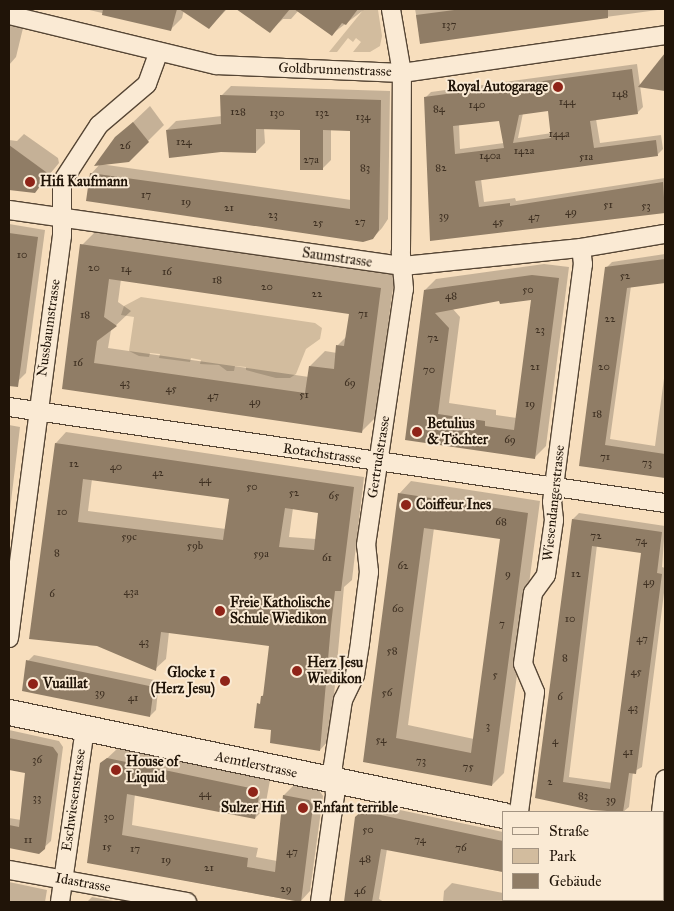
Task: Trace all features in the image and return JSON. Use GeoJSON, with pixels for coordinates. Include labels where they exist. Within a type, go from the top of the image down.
{"type":"FeatureCollection","features":[{"type":"Feature","properties":{"kind":"street","name":"Gertrudstrasse"},"geometry":{"type":"LineString","coordinates":[[320,902],[335,782],[333,766],[343,700],[354,675],[360,643],[369,572],[366,545],[380,462],[404,289],[402,73],[391,9]]}},
{"type":"Feature","properties":{"kind":"street","name":"Goldbrunnenstrasse"},"geometry":{"type":"LineString","coordinates":[[9,15],[158,53],[216,65],[402,73],[665,35]]}},
{"type":"Feature","properties":{"kind":"street","name":"Nussbaumstrasse"},"geometry":{"type":"LineString","coordinates":[[9,638],[37,412],[62,236],[61,218],[64,175],[104,120],[147,84],[158,53]]}},
{"type":"Feature","properties":{"kind":"street","name":"Saumstrasse"},"geometry":{"type":"LineString","coordinates":[[9,210],[403,266],[581,248],[665,234]]}},
{"type":"Feature","properties":{"kind":"street","name":"Wiesendangerstrasse"},"geometry":{"type":"LineString","coordinates":[[519,811],[534,692],[523,664],[533,593],[546,575],[554,520],[554,486],[583,264],[581,248]]}},
{"type":"Feature","properties":{"kind":"street","name":"Rotachstrasse"},"geometry":{"type":"LineString","coordinates":[[9,407],[554,486],[665,504]]}},
{"type":"Feature","properties":{"kind":"street","name":"Aemtlerstrasse"},"geometry":{"type":"LineString","coordinates":[[9,712],[335,782],[502,815]]}},
{"type":"Feature","properties":{"kind":"street","name":"Eschwiesenstrasse"},"geometry":{"type":"LineString","coordinates":[[60,902],[85,728]]}},
{"type":"Feature","properties":{"kind":"street"},"geometry":{"type":"LineString","coordinates":[[661,811],[665,779]]}},
{"type":"Feature","properties":{"kind":"street","name":"Idastrasse"},"geometry":{"type":"LineString","coordinates":[[9,870],[186,902]]}},
{"type":"Feature","properties":{"kind":"green space"},"geometry":{"type":"Polygon","coordinates":[[[364,9],[378,10],[382,36],[380,46],[370,52],[353,52],[361,42],[356,38],[353,42],[348,38],[337,52],[329,52],[364,9]]]}},
{"type":"Feature","properties":{"kind":"green space"},"geometry":{"type":"Polygon","coordinates":[[[141,297],[315,323],[322,328],[320,339],[306,349],[296,374],[290,378],[276,378],[246,370],[246,367],[235,366],[234,371],[227,371],[219,365],[200,364],[201,360],[191,358],[190,362],[159,358],[160,354],[150,353],[149,357],[139,356],[129,351],[134,317],[121,315],[124,306],[141,297]]]}},
{"type":"Feature","properties":{"kind":"building"},"geometry":{"type":"Polygon","coordinates":[[[103,9],[177,9],[171,31],[102,15],[103,9]]]}},
{"type":"Feature","properties":{"kind":"building"},"geometry":{"type":"Polygon","coordinates":[[[179,9],[226,9],[209,29],[179,9]]]}},
{"type":"Feature","properties":{"kind":"building"},"geometry":{"type":"Polygon","coordinates":[[[236,9],[290,9],[270,33],[236,9]]]}},
{"type":"Feature","properties":{"kind":"building"},"geometry":{"type":"Polygon","coordinates":[[[294,9],[358,9],[346,25],[342,23],[332,36],[294,9]]]}},
{"type":"Feature","properties":{"kind":"building"},"geometry":{"type":"Polygon","coordinates":[[[462,9],[608,9],[608,18],[420,44],[416,15],[462,9]]]}},
{"type":"Feature","properties":{"kind":"building"},"geometry":{"type":"Polygon","coordinates":[[[665,53],[665,91],[638,87],[665,53]]]}},
{"type":"Feature","properties":{"kind":"building"},"geometry":{"type":"Polygon","coordinates":[[[632,69],[638,114],[590,121],[594,148],[656,140],[658,156],[475,181],[479,207],[510,203],[510,206],[663,182],[665,213],[430,241],[424,97],[632,69]],[[548,111],[519,115],[513,143],[551,138],[548,111]],[[499,121],[453,126],[455,154],[504,148],[499,121]]]}},
{"type":"Feature","properties":{"kind":"building"},"geometry":{"type":"Polygon","coordinates":[[[220,95],[381,100],[379,230],[373,239],[363,242],[86,201],[90,173],[350,209],[350,131],[323,130],[323,170],[300,170],[300,130],[256,129],[256,153],[221,152],[169,158],[166,130],[221,124],[220,95]]]}},
{"type":"Feature","properties":{"kind":"building"},"geometry":{"type":"Polygon","coordinates":[[[133,122],[149,142],[129,162],[94,166],[115,137],[133,122]]]}},
{"type":"Feature","properties":{"kind":"building"},"geometry":{"type":"Polygon","coordinates":[[[9,145],[46,172],[47,177],[35,193],[9,190],[9,145]]]}},
{"type":"Feature","properties":{"kind":"building"},"geometry":{"type":"Polygon","coordinates":[[[9,233],[38,237],[18,387],[9,386],[9,233]]]}},
{"type":"Feature","properties":{"kind":"building"},"geometry":{"type":"Polygon","coordinates":[[[80,244],[381,288],[362,433],[62,389],[80,244]],[[109,279],[104,317],[117,326],[97,341],[94,363],[305,393],[309,366],[334,369],[336,345],[344,346],[349,314],[109,279]]]}},
{"type":"Feature","properties":{"kind":"building"},"geometry":{"type":"Polygon","coordinates":[[[665,259],[665,283],[627,288],[605,445],[665,454],[665,478],[579,466],[605,267],[665,259]]]}},
{"type":"Feature","properties":{"kind":"building"},"geometry":{"type":"Polygon","coordinates":[[[532,275],[559,278],[535,459],[405,440],[424,290],[532,275]],[[531,300],[500,304],[499,301],[435,313],[449,328],[438,414],[485,421],[485,426],[514,430],[531,300]]]}},
{"type":"Feature","properties":{"kind":"building"},"geometry":{"type":"Polygon","coordinates":[[[55,443],[354,487],[341,591],[335,591],[320,751],[270,743],[271,730],[254,728],[257,703],[260,704],[261,696],[263,696],[269,646],[161,632],[156,671],[97,646],[29,639],[55,443]],[[83,479],[78,522],[223,540],[229,499],[83,479]],[[285,508],[279,547],[314,550],[318,513],[285,508]]]}},
{"type":"Feature","properties":{"kind":"building"},"geometry":{"type":"Polygon","coordinates":[[[398,493],[528,513],[492,786],[363,762],[398,493]],[[424,528],[396,738],[471,753],[500,539],[424,528]]]}},
{"type":"Feature","properties":{"kind":"building"},"geometry":{"type":"Polygon","coordinates":[[[572,519],[662,532],[657,573],[662,574],[636,774],[629,773],[623,811],[591,810],[535,798],[572,519]],[[592,546],[563,782],[610,789],[641,553],[592,546]]]}},
{"type":"Feature","properties":{"kind":"building"},"geometry":{"type":"Polygon","coordinates":[[[26,660],[154,687],[150,717],[22,691],[26,660]]]}},
{"type":"Feature","properties":{"kind":"building"},"geometry":{"type":"Polygon","coordinates":[[[9,738],[53,747],[58,754],[45,849],[39,854],[9,848],[9,825],[19,827],[25,773],[9,770],[9,738]]]}},
{"type":"Feature","properties":{"kind":"building"},"geometry":{"type":"Polygon","coordinates":[[[107,758],[260,790],[255,819],[127,794],[122,835],[248,858],[247,867],[275,872],[283,795],[309,800],[313,806],[301,902],[87,863],[100,763],[107,758]]]}},
{"type":"Feature","properties":{"kind":"building"},"geometry":{"type":"Polygon","coordinates":[[[362,811],[502,841],[502,872],[381,849],[372,902],[344,902],[355,817],[362,811]]]}},
{"type":"Feature","properties":{"kind":"place","name":"Royal Autogarage"},"geometry":{"type":"Point","coordinates":[558,87]}},
{"type":"Feature","properties":{"kind":"place","name":"Hifi Kaufmann"},"geometry":{"type":"Point","coordinates":[30,182]}},
{"type":"Feature","properties":{"kind":"place","name":"Betulius & Töchter"},"geometry":{"type":"Point","coordinates":[417,432]}},
{"type":"Feature","properties":{"kind":"place","name":"Coiffeur Ines"},"geometry":{"type":"Point","coordinates":[406,505]}},
{"type":"Feature","properties":{"kind":"place","name":"Freie Katholische Schule Wiedikon"},"geometry":{"type":"Point","coordinates":[220,611]}},
{"type":"Feature","properties":{"kind":"place","name":"Herz Jesu Wiedikon"},"geometry":{"type":"Point","coordinates":[297,671]}},
{"type":"Feature","properties":{"kind":"place","name":"Glocke 1 (Herz Jesu)"},"geometry":{"type":"Point","coordinates":[225,681]}},
{"type":"Feature","properties":{"kind":"place","name":"Vuaillat"},"geometry":{"type":"Point","coordinates":[33,684]}},
{"type":"Feature","properties":{"kind":"place","name":"House of Liquid"},"geometry":{"type":"Point","coordinates":[116,770]}},
{"type":"Feature","properties":{"kind":"place","name":"Sulzer Hifi"},"geometry":{"type":"Point","coordinates":[253,792]}},
{"type":"Feature","properties":{"kind":"place","name":"Enfant terrible"},"geometry":{"type":"Point","coordinates":[303,808]}}]}
